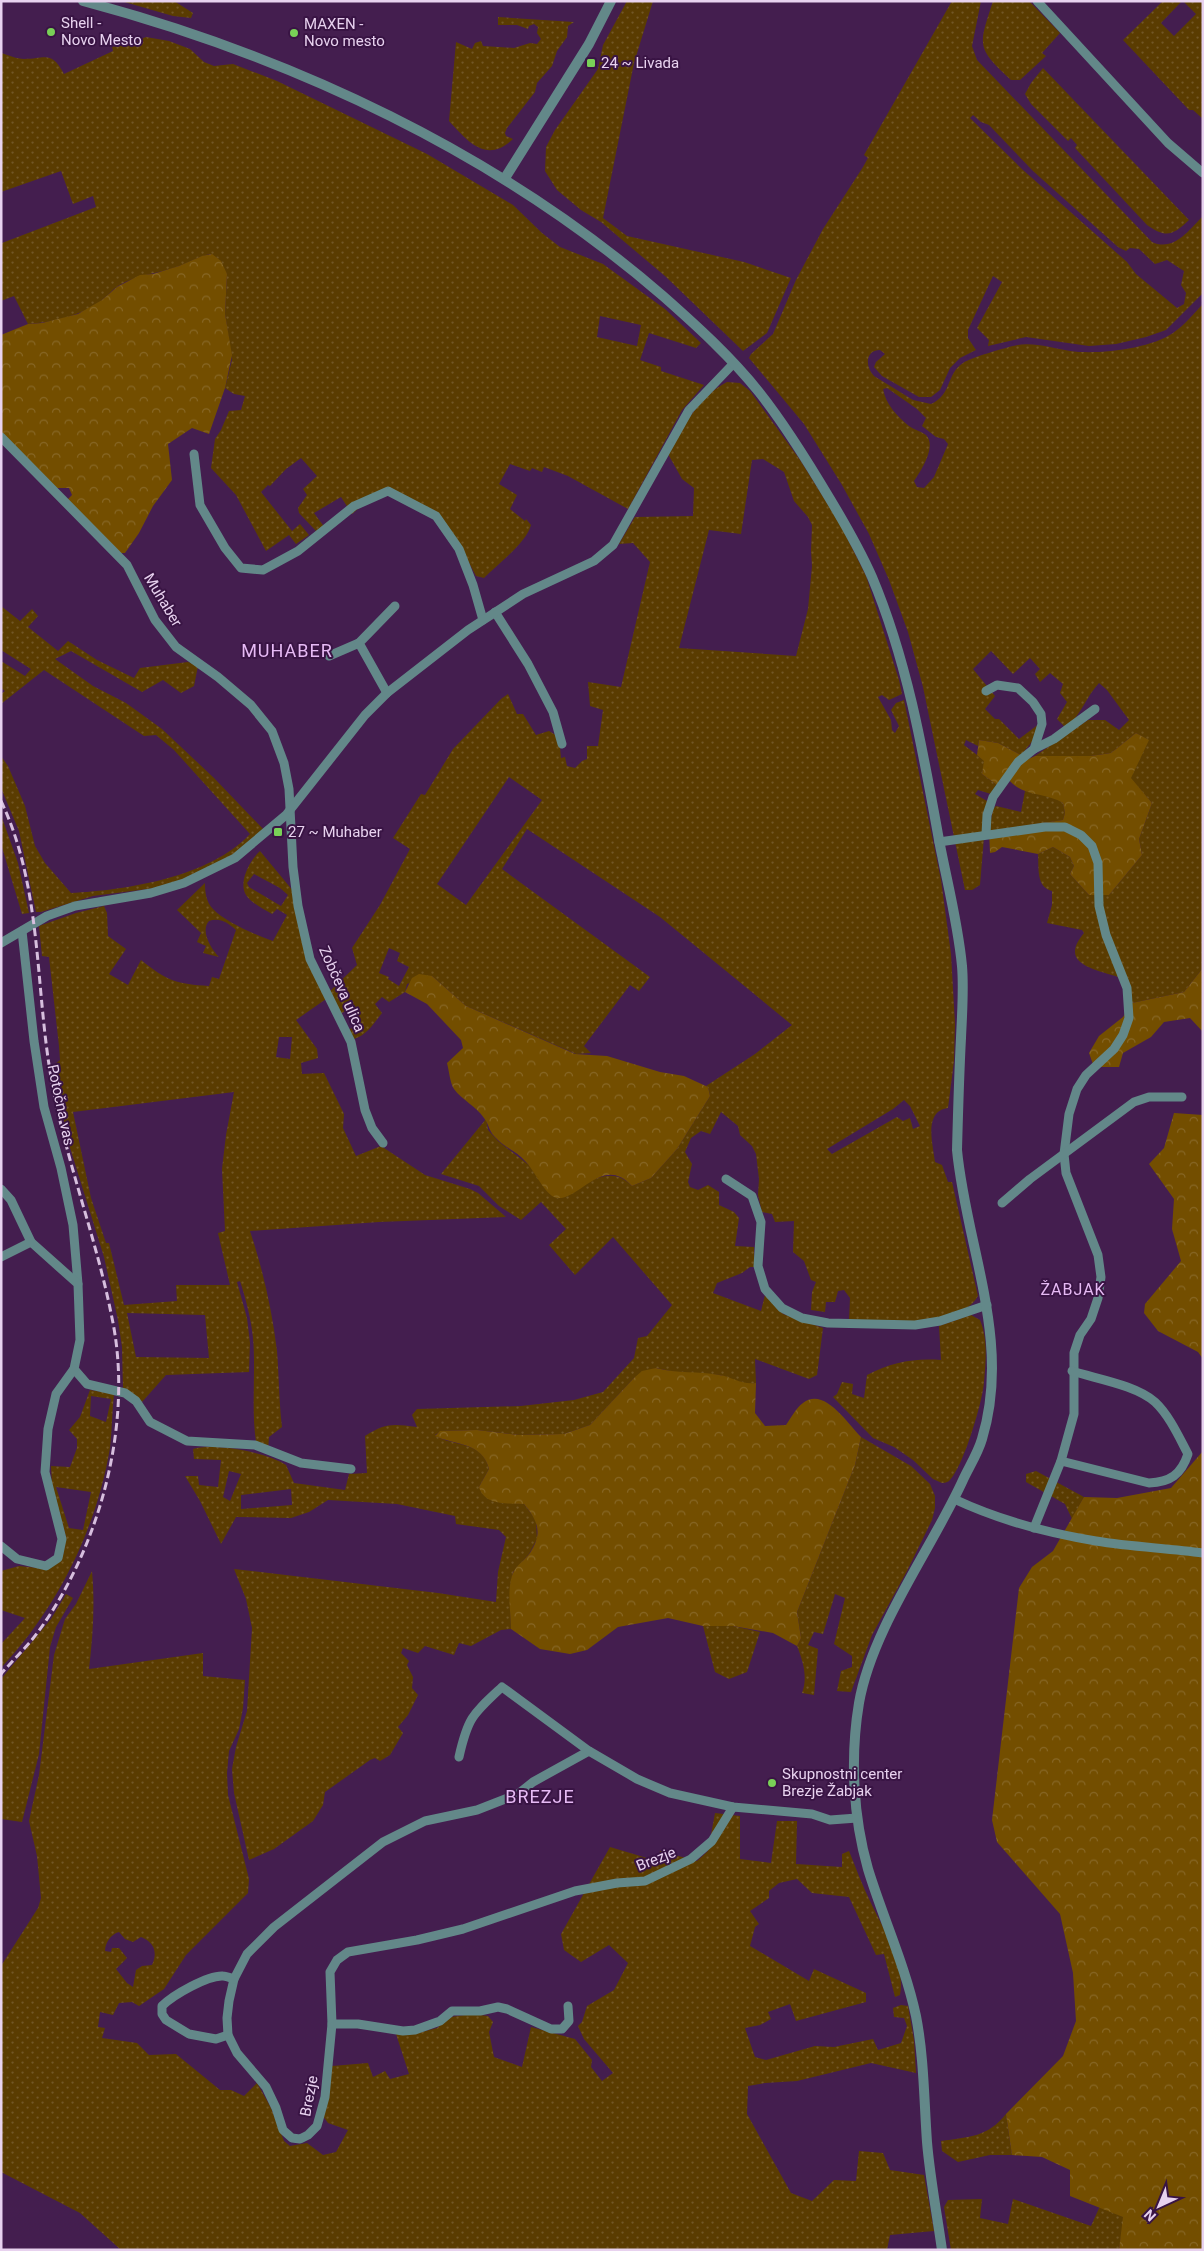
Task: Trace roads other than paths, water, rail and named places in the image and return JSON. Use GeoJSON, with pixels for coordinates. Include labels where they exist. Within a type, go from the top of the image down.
{"type":"FeatureCollection","features":[{"type":"Feature","properties":{"kind":"street"},"geometry":{"type":"LineString","coordinates":[[83,1],[178,28],[282,67],[412,129],[505,178],[626,265],[702,330],[759,392],[803,453],[847,529],[871,576],[901,658],[952,900],[962,968],[957,1150],[960,1177],[987,1305],[992,1344],[988,1412],[981,1440],[954,1498],[884,1629],[871,1662],[859,1702],[855,1760],[857,1818],[867,1866],[911,1995],[916,2019],[927,2145],[942,2250]]}},
{"type":"Feature","properties":{"kind":"street"},"geometry":{"type":"LineString","coordinates":[[505,178],[589,44],[611,1]]}},
{"type":"Feature","properties":{"kind":"street"},"geometry":{"type":"LineString","coordinates":[[1037,1],[1168,143],[1203,173]]}},
{"type":"Feature","properties":{"kind":"street"},"geometry":{"type":"LineString","coordinates":[[1,943],[47,916],[76,906],[150,893],[184,883],[236,858],[270,830],[289,811],[359,722],[387,693],[495,612],[523,594],[594,561],[613,545],[689,410],[733,364]]}},
{"type":"Feature","properties":{"kind":"street","name":"Muhaber"},"geometry":{"type":"LineString","coordinates":[[1,437],[127,566],[155,620],[176,647],[218,677],[250,706],[272,731],[284,763],[290,789],[289,811]]}},
{"type":"Feature","properties":{"kind":"street"},"geometry":{"type":"LineString","coordinates":[[194,454],[200,505],[225,548],[241,568],[263,570],[298,551],[354,506],[388,491],[436,516],[460,549],[483,620]]}},
{"type":"Feature","properties":{"kind":"street"},"geometry":{"type":"LineString","coordinates":[[329,656],[360,643],[394,606]]}},
{"type":"Feature","properties":{"kind":"street"},"geometry":{"type":"LineString","coordinates":[[495,612],[528,664],[553,712],[562,744]]}},
{"type":"Feature","properties":{"kind":"street"},"geometry":{"type":"LineString","coordinates":[[360,643],[387,693]]}},
{"type":"Feature","properties":{"kind":"street"},"geometry":{"type":"LineString","coordinates":[[986,691],[997,685],[1018,688],[1033,702],[1041,714],[1042,724],[1034,749]]}},
{"type":"Feature","properties":{"kind":"street"},"geometry":{"type":"LineString","coordinates":[[986,834],[987,815],[993,798],[1018,762],[1034,749],[1054,739],[1096,709]]}},
{"type":"Feature","properties":{"kind":"street","name":"Zobčeva ulica"},"geometry":{"type":"LineString","coordinates":[[289,811],[298,906],[310,959],[351,1042],[365,1110],[372,1128],[383,1143]]}},
{"type":"Feature","properties":{"kind":"street"},"geometry":{"type":"LineString","coordinates":[[939,842],[1045,827],[1065,827],[1081,834],[1092,846],[1098,863],[1099,906],[1106,935],[1127,988],[1129,1018],[1123,1035],[1114,1050],[1086,1076],[1077,1089],[1069,1114],[1064,1154],[1066,1173],[1098,1256],[1101,1277],[1098,1298],[1091,1319],[1080,1335],[1074,1353],[1072,1371],[1074,1414],[1061,1462],[1034,1528]]}},
{"type":"Feature","properties":{"kind":"street","name":"Potočna vas"},"geometry":{"type":"LineString","coordinates":[[1,1546],[17,1559],[36,1564],[46,1566],[58,1558],[62,1539],[45,1472],[48,1429],[56,1394],[74,1369],[80,1340],[73,1225],[61,1168],[44,1107],[34,1041],[22,931]]}},
{"type":"Feature","properties":{"kind":"street"},"geometry":{"type":"LineString","coordinates":[[1002,1202],[1134,1102],[1149,1097],[1182,1097]]}},
{"type":"Feature","properties":{"kind":"street"},"geometry":{"type":"LineString","coordinates":[[726,1179],[752,1196],[761,1222],[758,1266],[765,1289],[782,1308],[802,1318],[828,1323],[915,1325],[940,1321],[987,1305]]}},
{"type":"Feature","properties":{"kind":"street"},"geometry":{"type":"LineString","coordinates":[[1,1189],[11,1200],[31,1242],[78,1284]]}},
{"type":"Feature","properties":{"kind":"street"},"geometry":{"type":"LineString","coordinates":[[1,1257],[31,1242]]}},
{"type":"Feature","properties":{"kind":"street"},"geometry":{"type":"LineString","coordinates":[[74,1369],[87,1384],[118,1391],[136,1401],[150,1422],[187,1441],[255,1445],[301,1463],[351,1469]]}},
{"type":"Feature","properties":{"kind":"street"},"geometry":{"type":"LineString","coordinates":[[1061,1462],[1149,1483],[1163,1482],[1175,1476],[1184,1465],[1188,1454],[1178,1435],[1156,1403],[1139,1392],[1072,1371]]}},
{"type":"Feature","properties":{"kind":"street"},"geometry":{"type":"LineString","coordinates":[[954,1498],[983,1512],[1034,1528],[1098,1541],[1203,1553]]}},
{"type":"Feature","properties":{"kind":"street"},"geometry":{"type":"LineString","coordinates":[[459,1757],[466,1729],[474,1713],[502,1687],[589,1751],[637,1779],[670,1793],[733,1807],[812,1814],[830,1820],[857,1818]]}},
{"type":"Feature","properties":{"kind":"street"},"geometry":{"type":"LineString","coordinates":[[234,1979],[222,1976],[207,1979],[170,1999],[162,2006],[162,2014],[166,2020],[189,2034],[216,2039],[228,2035],[227,2018],[234,1979],[247,1954],[274,1927],[383,1842],[426,1821],[477,1810],[518,1794],[533,1782],[589,1751]]}},
{"type":"Feature","properties":{"kind":"street","name":"Brezje"},"geometry":{"type":"LineString","coordinates":[[228,2035],[237,2053],[266,2088],[283,2130],[292,2138],[300,2139],[308,2135],[317,2126],[325,2097],[332,2024],[330,1972],[337,1960],[348,1952],[417,1940],[463,1929],[575,1892],[617,1883],[645,1881],[691,1859],[712,1841],[733,1807]]}},
{"type":"Feature","properties":{"kind":"street"},"geometry":{"type":"LineString","coordinates":[[332,2024],[358,2024],[403,2031],[415,2030],[440,2021],[452,2011],[480,2011],[498,2007],[508,2009],[551,2029],[562,2029],[569,2021],[568,2006]]}},
{"type":"Feature","properties":{"kind":"railway"},"geometry":{"type":"LineString","coordinates":[[1,801],[24,867],[31,902],[51,1077],[64,1138],[98,1257],[112,1318],[118,1358],[115,1441],[94,1523],[79,1562],[60,1598],[38,1632],[1,1674]]}},
{"type":"Feature","properties":{"kind":"place","name":"Shell - Novo Mesto"},"geometry":{"type":"Point","coordinates":[51,32]}},
{"type":"Feature","properties":{"kind":"place","name":"MAXEN - Novo mesto"},"geometry":{"type":"Point","coordinates":[294,33]}},
{"type":"Feature","properties":{"kind":"place","name":"24 ~ Livada"},"geometry":{"type":"Point","coordinates":[591,63]}},
{"type":"Feature","properties":{"kind":"place","name":"27 ~ Muhaber"},"geometry":{"type":"Point","coordinates":[278,832]}},
{"type":"Feature","properties":{"kind":"place","name":"Skupnostni center Brezje Žabjak"},"geometry":{"type":"Point","coordinates":[772,1783]}},
{"type":"Feature","properties":{"kind":"district","name":"MUHABER"},"geometry":{"type":"Point","coordinates":[287,650]}},
{"type":"Feature","properties":{"kind":"district","name":"ŽABJAK"},"geometry":{"type":"Point","coordinates":[1073,1289]}},
{"type":"Feature","properties":{"kind":"district","name":"BREZJE"},"geometry":{"type":"Point","coordinates":[540,1796]}}]}
